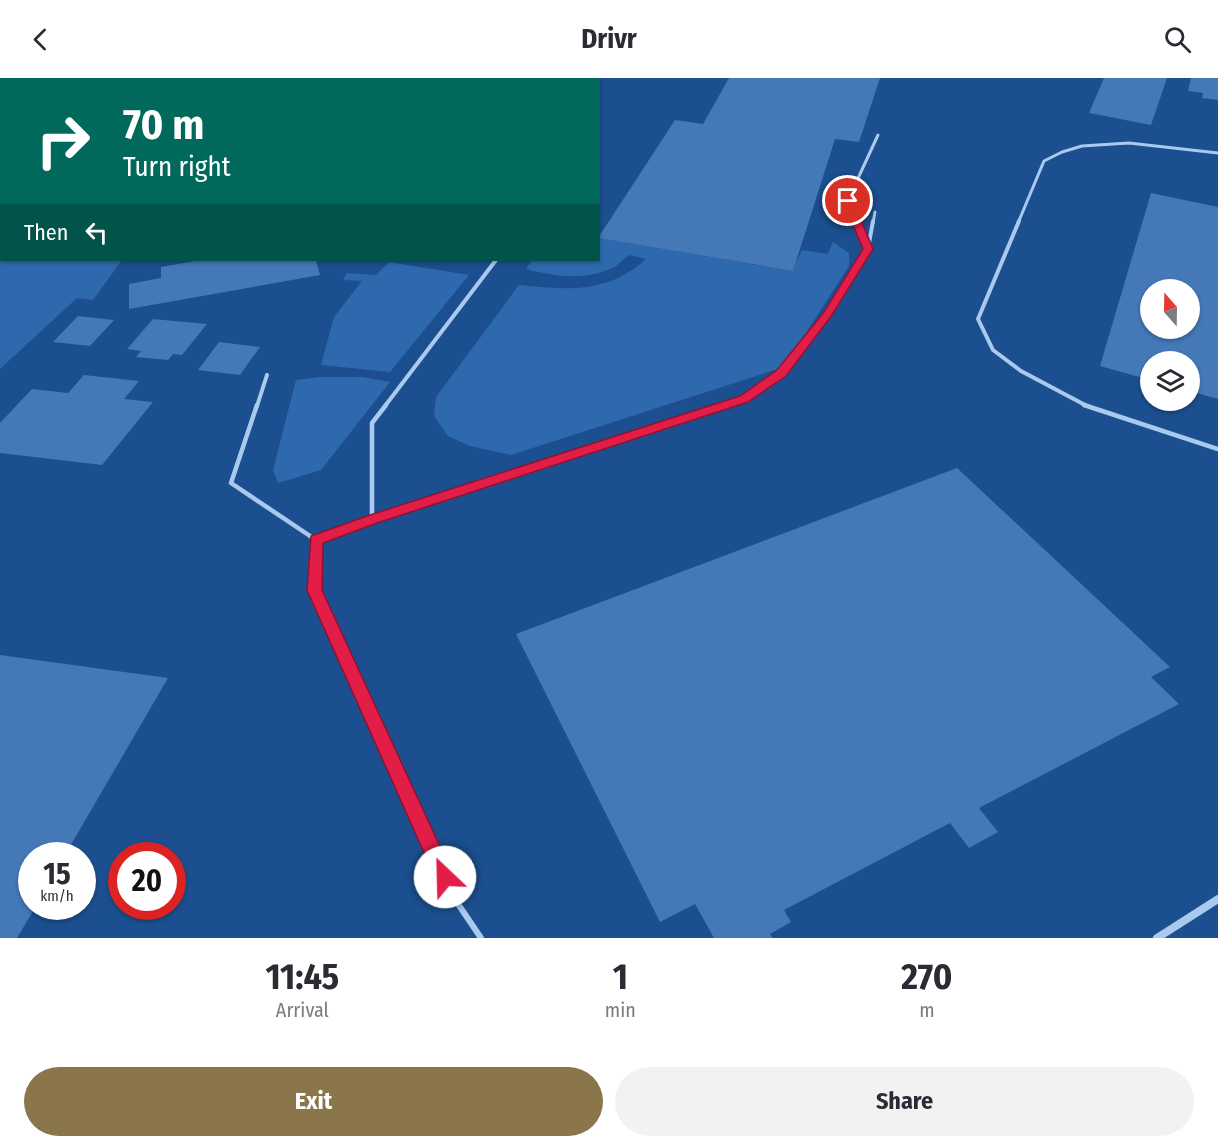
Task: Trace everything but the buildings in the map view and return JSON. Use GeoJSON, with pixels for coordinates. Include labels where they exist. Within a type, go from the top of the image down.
{"type":"FeatureCollection","features":[{"type":"Feature","properties":{"kind":"street"},"geometry":{"type":"LineString","coordinates":[[1157,938],[1218,899]]}},
{"type":"Feature","properties":{"kind":"lane"},"geometry":{"type":"LineString","coordinates":[[868,249],[848,201],[878,135]]}},
{"type":"Feature","properties":{"kind":"lane"},"geometry":{"type":"LineString","coordinates":[[1218,153],[1134,142],[1116,142],[1058,151],[1044,161],[978,319],[993,350],[1021,371],[1090,408],[1218,449]]}},
{"type":"Feature","properties":{"kind":"lane"},"geometry":{"type":"LineString","coordinates":[[316,540],[372,519],[744,399],[782,373],[829,313],[868,249],[875,212]]}},
{"type":"Feature","properties":{"kind":"lane"},"geometry":{"type":"LineString","coordinates":[[372,519],[372,423],[495,261]]}},
{"type":"Feature","properties":{"kind":"lane"},"geometry":{"type":"LineString","coordinates":[[267,375],[231,483],[316,540]]}},
{"type":"Feature","properties":{"kind":"lane"},"geometry":{"type":"LineString","coordinates":[[316,540],[315,590],[454,898],[481,938]]}},
{"type":"Feature","properties":{"kind":"shaded area"},"geometry":{"type":"Polygon","coordinates":[[[600,238],[792,271],[802,250],[828,254],[833,242],[849,253],[849,266],[784,367],[511,455],[470,446],[448,436],[434,416],[436,397],[519,285],[570,288],[602,284],[617,279],[646,259],[629,255],[613,268],[600,273],[579,276],[547,274],[526,269],[531,261],[600,261],[600,238]]]}},
{"type":"Feature","properties":{"kind":"shaded area"},"geometry":{"type":"Polygon","coordinates":[[[0,261],[121,261],[93,300],[77,298],[0,369],[0,261]]]}},
{"type":"Feature","properties":{"kind":"shaded area"},"geometry":{"type":"Polygon","coordinates":[[[389,262],[469,275],[390,372],[321,365],[334,317],[362,281],[343,280],[347,273],[376,275],[389,262]]]}},
{"type":"Feature","properties":{"kind":"shaded area"},"geometry":{"type":"Polygon","coordinates":[[[320,377],[363,377],[390,382],[321,470],[278,483],[273,470],[296,380],[320,377]]]}},
{"type":"Feature","properties":{"kind":"route"},"geometry":{"type":"LineString","coordinates":[[445,877],[315,590],[316,540],[372,519],[744,399],[782,373],[829,313],[868,249],[848,201]]}}]}
